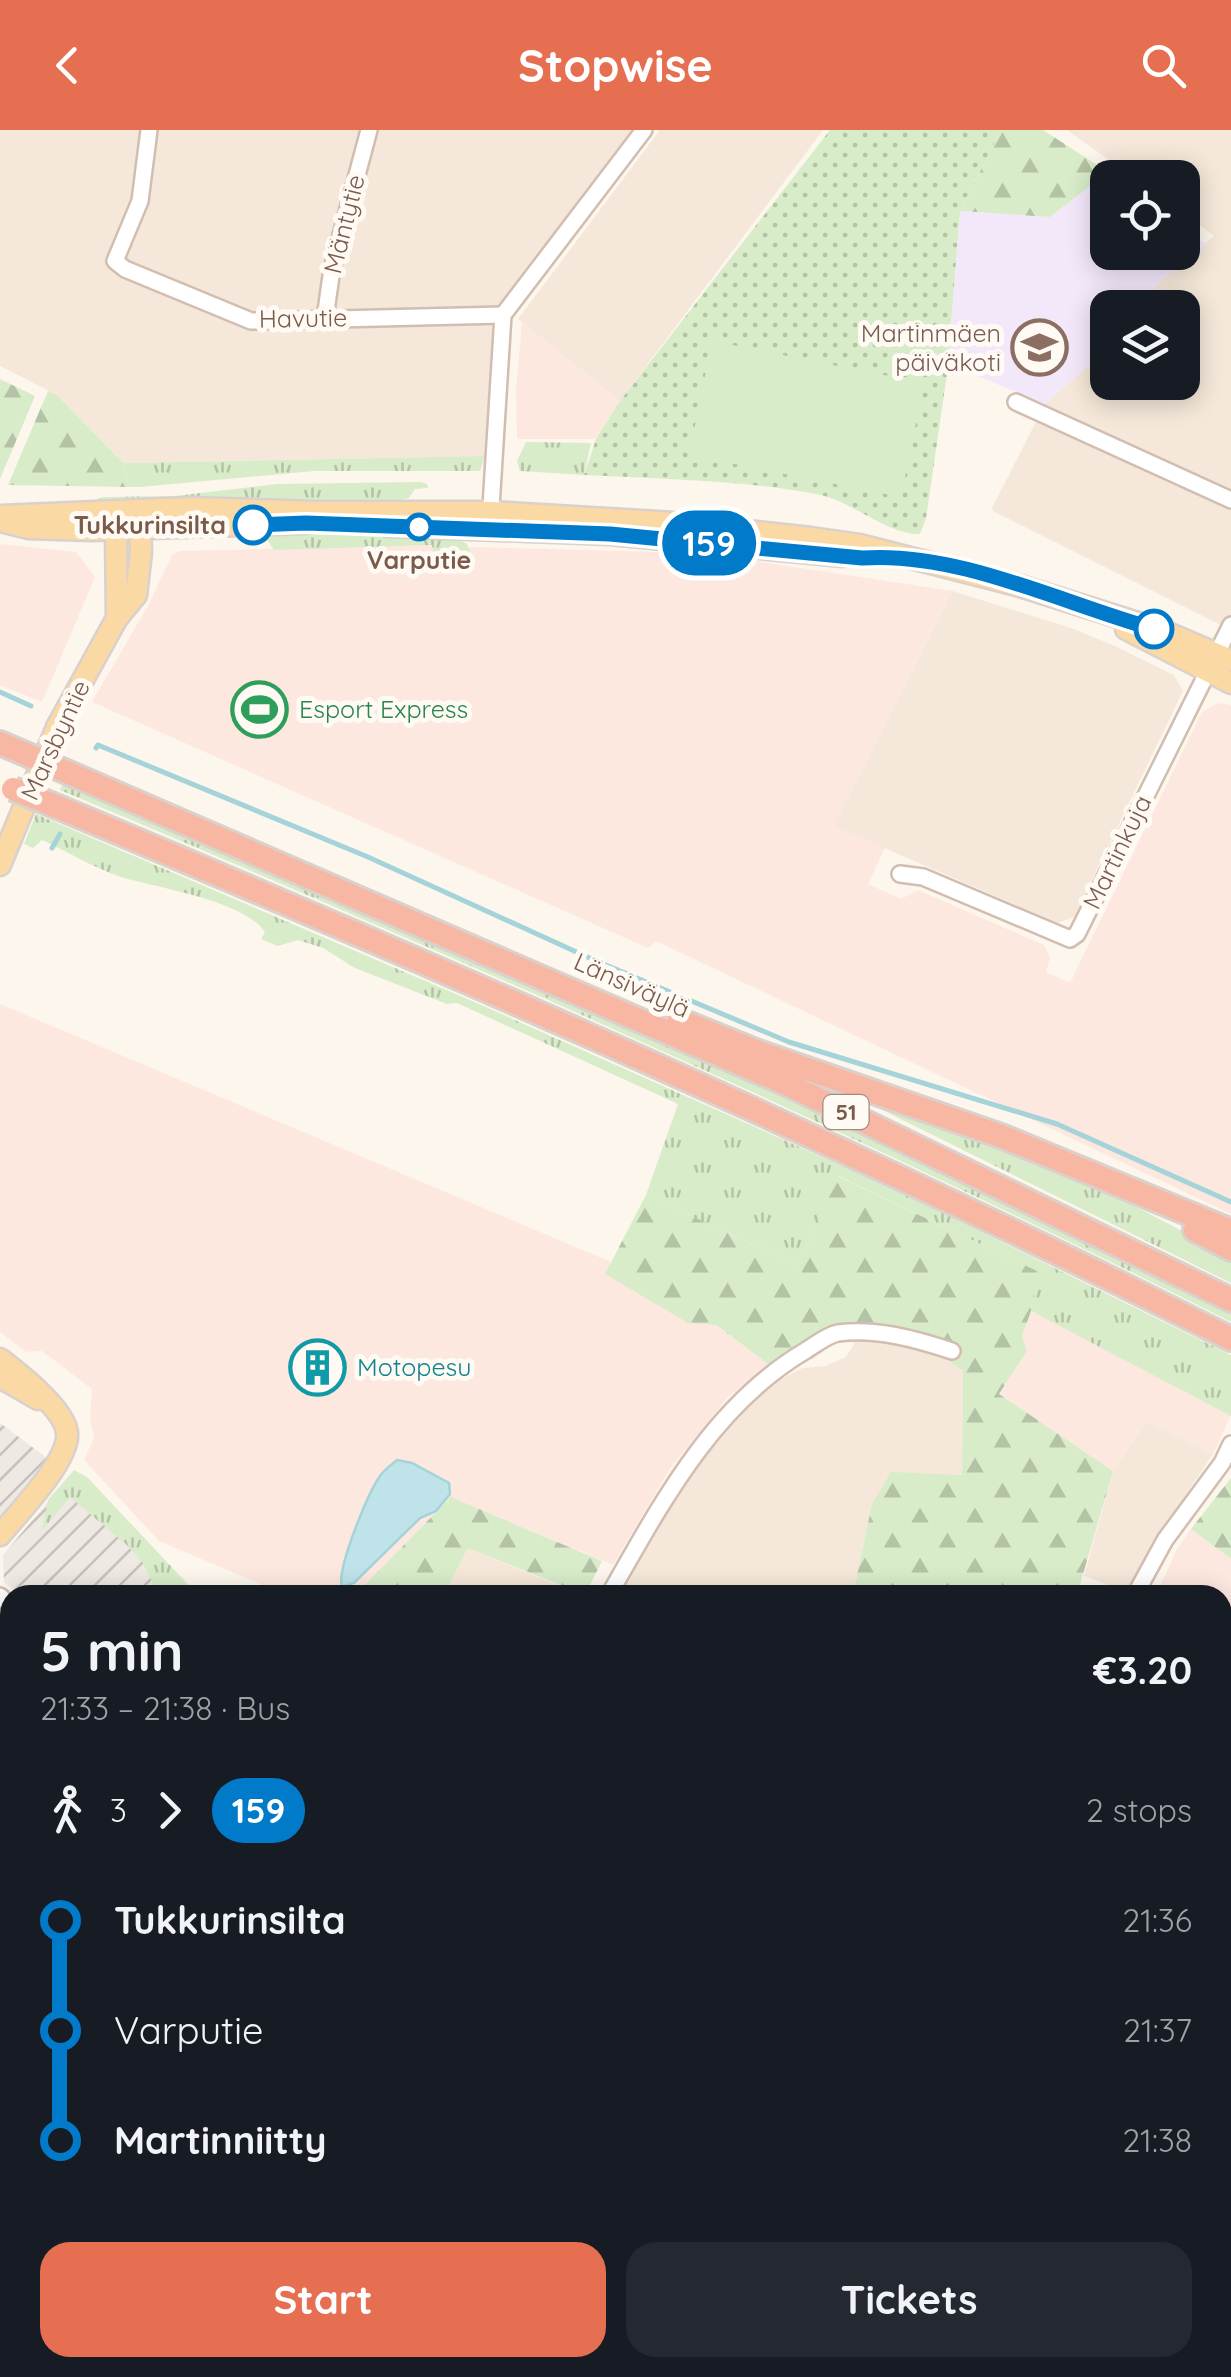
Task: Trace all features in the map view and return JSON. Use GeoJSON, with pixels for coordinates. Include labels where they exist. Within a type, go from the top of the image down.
{"type":"FeatureCollection","features":[{"type":"Feature","properties":{"kind":"highway","name":"Länsiväylä"},"geometry":{"type":"LineString","coordinates":[[0,743],[789,1085],[1231,1300]]}},
{"type":"Feature","properties":{"kind":"highway","name":"51"},"geometry":{"type":"LineString","coordinates":[[7,786],[320,916],[951,1199],[1231,1342]]}},
{"type":"Feature","properties":{"kind":"highway"},"geometry":{"type":"LineString","coordinates":[[454,937],[517,952],[758,1052],[1002,1136],[1231,1231]]}},
{"type":"Feature","properties":{"kind":"highway"},"geometry":{"type":"LineString","coordinates":[[1109,1182],[1231,1250]]}},
{"type":"Feature","properties":{"kind":"main road"},"geometry":{"type":"LineString","coordinates":[[0,518],[133,519],[250,508],[490,520],[862,558],[895,556],[1002,580],[1103,614],[1156,647],[1217,662],[1231,684]]}},
{"type":"Feature","properties":{"kind":"main road"},"geometry":{"type":"LineString","coordinates":[[0,518],[29,528],[116,530],[133,519]]}},
{"type":"Feature","properties":{"kind":"main road","name":"Marsbyntie"},"geometry":{"type":"LineString","coordinates":[[0,864],[57,727],[117,618],[136,594],[140,562],[133,519]]}},
{"type":"Feature","properties":{"kind":"main road","name":"Marsbyntie"},"geometry":{"type":"LineString","coordinates":[[116,530],[117,618]]}},
{"type":"Feature","properties":{"kind":"main road"},"geometry":{"type":"LineString","coordinates":[[0,1359],[24,1377],[66,1427],[60,1458],[0,1535]]}},
{"type":"Feature","properties":{"kind":"main road"},"geometry":{"type":"LineString","coordinates":[[0,1377],[49,1404]]}},
{"type":"Feature","properties":{"kind":"street","name":"Havutie"},"geometry":{"type":"LineString","coordinates":[[149,130],[140,201],[115,261],[126,269],[251,321],[502,315]]}},
{"type":"Feature","properties":{"kind":"street","name":"Mäntytie"},"geometry":{"type":"LineString","coordinates":[[325,318],[332,269],[368,130]]}},
{"type":"Feature","properties":{"kind":"street"},"geometry":{"type":"LineString","coordinates":[[490,520],[502,315],[644,130]]}},
{"type":"Feature","properties":{"kind":"street"},"geometry":{"type":"LineString","coordinates":[[1016,402],[1231,500]]}},
{"type":"Feature","properties":{"kind":"street"},"geometry":{"type":"LineString","coordinates":[[1217,662],[1231,625]]}},
{"type":"Feature","properties":{"kind":"street","name":"Martinkuja"},"geometry":{"type":"LineString","coordinates":[[900,874],[923,877],[1070,939],[1217,662]]}},
{"type":"Feature","properties":{"kind":"street"},"geometry":{"type":"LineString","coordinates":[[616,1585],[670,1488],[708,1436],[744,1397],[786,1362],[834,1333],[911,1337],[952,1350]]}},
{"type":"Feature","properties":{"kind":"street"},"geometry":{"type":"LineString","coordinates":[[1140,1585],[1165,1540],[1222,1464],[1231,1444]]}},
{"type":"Feature","properties":{"kind":"shaded area"},"geometry":{"type":"Polygon","coordinates":[[[0,130],[632,130],[507,294],[492,336],[485,456],[123,463],[57,395],[0,366],[0,130]]]}},
{"type":"Feature","properties":{"kind":"shaded area"},"geometry":{"type":"Polygon","coordinates":[[[660,130],[823,130],[620,401],[518,319],[660,130]]]}},
{"type":"Feature","properties":{"kind":"shaded area"},"geometry":{"type":"Polygon","coordinates":[[[1067,130],[1231,130],[1231,630],[991,510],[1045,404],[1090,364],[1090,400],[1200,400],[1200,290],[1154,290],[1174,270],[1200,270],[1200,248],[1214,236],[1200,226],[1200,160],[1109,160],[1067,130]]]}},
{"type":"Feature","properties":{"kind":"shaded area"},"geometry":{"type":"Polygon","coordinates":[[[1090,186],[1090,270],[1175,270],[1154,290],[1090,290],[1090,364],[1045,404],[948,364],[960,211],[1050,217],[1090,186]]]}},
{"type":"Feature","properties":{"kind":"shaded area"},"geometry":{"type":"Polygon","coordinates":[[[522,322],[620,401],[596,439],[517,439],[516,390],[522,322]]]}},
{"type":"Feature","properties":{"kind":"shaded area"},"geometry":{"type":"Polygon","coordinates":[[[0,544],[76,552],[95,577],[42,702],[0,685],[0,544]]]}},
{"type":"Feature","properties":{"kind":"shaded area"},"geometry":{"type":"Polygon","coordinates":[[[432,545],[451,551],[463,562],[471,554],[468,547],[701,553],[953,591],[834,826],[885,848],[868,884],[901,899],[918,890],[1044,945],[1050,957],[1046,972],[1070,983],[1202,712],[1218,703],[1231,705],[1231,1214],[656,941],[648,948],[92,702],[149,604],[172,555],[179,551],[432,545]]]}},
{"type":"Feature","properties":{"kind":"shaded area"},"geometry":{"type":"Polygon","coordinates":[[[953,591],[1074,629],[1117,647],[1174,675],[1183,691],[1074,917],[1058,923],[833,826],[953,591]]]}},
{"type":"Feature","properties":{"kind":"shaded area"},"geometry":{"type":"Polygon","coordinates":[[[0,1004],[611,1262],[606,1274],[688,1322],[715,1325],[768,1364],[728,1397],[671,1467],[613,1565],[451,1497],[365,1585],[262,1585],[159,1541],[84,1460],[94,1438],[90,1418],[92,1389],[42,1351],[26,1352],[0,1332],[0,1004]]]}},
{"type":"Feature","properties":{"kind":"shaded area"},"geometry":{"type":"Polygon","coordinates":[[[1031,1311],[1231,1415],[1213,1454],[1147,1421],[1113,1471],[999,1394],[1027,1351],[1022,1336],[1031,1311]]]}},
{"type":"Feature","properties":{"kind":"shaded area"},"geometry":{"type":"Polygon","coordinates":[[[850,1327],[910,1332],[963,1371],[962,1476],[872,1504],[855,1585],[626,1585],[676,1494],[746,1406],[778,1380],[803,1368],[825,1366],[846,1357],[854,1344],[850,1327]]]}},
{"type":"Feature","properties":{"kind":"shaded area"},"geometry":{"type":"Polygon","coordinates":[[[1147,1421],[1213,1454],[1132,1585],[1107,1585],[1084,1576],[1113,1471],[1147,1421]]]}},
{"type":"Feature","properties":{"kind":"shaded area"},"geometry":{"type":"Polygon","coordinates":[[[0,1423],[47,1458],[0,1519],[0,1423]]]}},
{"type":"Feature","properties":{"kind":"shaded area"},"geometry":{"type":"Polygon","coordinates":[[[68,1478],[163,1585],[8,1585],[4,1582],[3,1555],[68,1478]]]}},
{"type":"Feature","properties":{"kind":"shaded area"},"geometry":{"type":"Polygon","coordinates":[[[1191,1529],[1231,1559],[1231,1585],[1161,1585],[1191,1529]]]}},
{"type":"Feature","properties":{"kind":"shaded area"},"geometry":{"type":"Polygon","coordinates":[[[468,1548],[558,1585],[449,1585],[468,1548]]]}},
{"type":"Feature","properties":{"kind":"green space"},"geometry":{"type":"Polygon","coordinates":[[[830,130],[1001,130],[960,211],[947,374],[926,518],[920,534],[896,529],[834,499],[793,490],[584,475],[596,439],[620,401],[830,130]]]}},
{"type":"Feature","properties":{"kind":"green space"},"geometry":{"type":"Polygon","coordinates":[[[1001,130],[1043,130],[1090,160],[1090,186],[1050,217],[960,211],[1001,130]]]}},
{"type":"Feature","properties":{"kind":"green space"},"geometry":{"type":"Polygon","coordinates":[[[712,341],[924,383],[901,497],[689,455],[712,341]]]}},
{"type":"Feature","properties":{"kind":"green space"},"geometry":{"type":"Polygon","coordinates":[[[0,379],[35,396],[0,479],[0,379]]]}},
{"type":"Feature","properties":{"kind":"green space"},"geometry":{"type":"Polygon","coordinates":[[[48,391],[57,395],[123,463],[129,487],[8,485],[48,391]]]}},
{"type":"Feature","properties":{"kind":"green space"},"geometry":{"type":"Polygon","coordinates":[[[526,442],[591,443],[584,475],[520,471],[517,461],[526,442]]]}},
{"type":"Feature","properties":{"kind":"green space"},"geometry":{"type":"Polygon","coordinates":[[[485,456],[480,471],[314,471],[140,487],[129,487],[123,463],[485,456]]]}},
{"type":"Feature","properties":{"kind":"green space"},"geometry":{"type":"Polygon","coordinates":[[[421,482],[428,488],[415,489],[409,498],[376,506],[237,500],[95,506],[98,498],[105,497],[175,496],[278,484],[421,482]]]}},
{"type":"Feature","properties":{"kind":"green space"},"geometry":{"type":"Polygon","coordinates":[[[290,528],[453,536],[467,544],[471,554],[465,563],[451,551],[433,551],[432,545],[274,550],[258,535],[290,528]]]}},
{"type":"Feature","properties":{"kind":"green space"},"geometry":{"type":"Polygon","coordinates":[[[64,782],[887,1142],[1231,1311],[1231,1322],[796,1112],[356,916],[60,790],[64,782]]]}},
{"type":"Feature","properties":{"kind":"green space"},"geometry":{"type":"Polygon","coordinates":[[[36,814],[479,1004],[896,1190],[1231,1355],[1231,1416],[1031,1311],[1036,1271],[838,1176],[798,1265],[646,1195],[678,1104],[457,1003],[447,1004],[355,968],[323,948],[298,940],[278,946],[261,939],[265,933],[256,922],[221,904],[121,877],[42,840],[33,848],[24,844],[36,814]]]}},
{"type":"Feature","properties":{"kind":"green space"},"geometry":{"type":"Polygon","coordinates":[[[848,1093],[1076,1175],[1231,1257],[1231,1283],[848,1093]]]}},
{"type":"Feature","properties":{"kind":"green space"},"geometry":{"type":"Polygon","coordinates":[[[837,1176],[1037,1271],[1031,1311],[1022,1336],[1027,1351],[999,1394],[1113,1471],[1080,1585],[855,1585],[872,1504],[891,1472],[962,1475],[963,1371],[910,1332],[837,1326],[768,1364],[716,1325],[688,1323],[605,1274],[646,1195],[798,1265],[837,1176]]]}},
{"type":"Feature","properties":{"kind":"green space"},"geometry":{"type":"Polygon","coordinates":[[[74,1470],[87,1477],[189,1585],[154,1585],[143,1563],[127,1545],[70,1497],[42,1531],[48,1500],[74,1470]]]}},
{"type":"Feature","properties":{"kind":"green space"},"geometry":{"type":"Polygon","coordinates":[[[1231,1478],[1231,1559],[1191,1529],[1231,1478]]]}},
{"type":"Feature","properties":{"kind":"green space"},"geometry":{"type":"Polygon","coordinates":[[[451,1497],[602,1561],[590,1585],[560,1585],[468,1548],[449,1585],[365,1585],[451,1497]]]}},
{"type":"Feature","properties":{"kind":"water"},"geometry":{"type":"Polygon","coordinates":[[[397,1460],[412,1463],[449,1483],[450,1494],[354,1583],[342,1585],[348,1549],[361,1514],[386,1470],[397,1460]]]}},
{"type":"Feature","properties":{"kind":"waterway"},"geometry":{"type":"LineString","coordinates":[[0,692],[31,706]]}},
{"type":"Feature","properties":{"kind":"waterway"},"geometry":{"type":"LineString","coordinates":[[96,748],[98,745],[368,857],[594,960],[789,1042],[1057,1124],[1231,1202]]}},
{"type":"Feature","properties":{"kind":"waterway"},"geometry":{"type":"LineString","coordinates":[[52,848],[60,834]]}},
{"type":"Feature","properties":{"kind":"bus line","name":"159"},"geometry":{"type":"LineString","coordinates":[[253,525],[306,523],[610,534],[862,558],[907,557],[983,575],[1154,629]]}},
{"type":"Feature","properties":{"kind":"place","name":"Martinmäen päiväkoti"},"geometry":{"type":"Point","coordinates":[1040,347]}},
{"type":"Feature","properties":{"kind":"place","name":"Tukkurinsilta"},"geometry":{"type":"Point","coordinates":[253,525]}},
{"type":"Feature","properties":{"kind":"place","name":"Varputie"},"geometry":{"type":"Point","coordinates":[419,527]}},
{"type":"Feature","properties":{"kind":"place","name":"Esport Express"},"geometry":{"type":"Point","coordinates":[260,709]}},
{"type":"Feature","properties":{"kind":"place","name":"Motopesu"},"geometry":{"type":"Point","coordinates":[318,1367]}}]}
